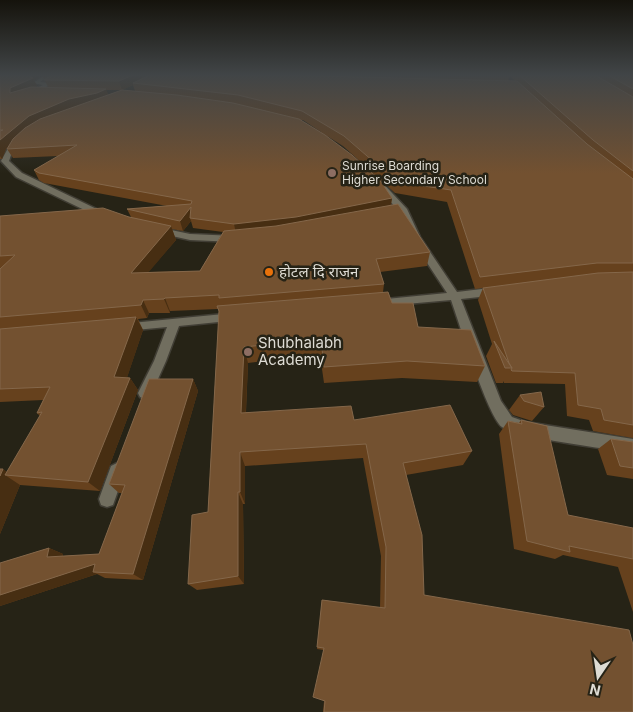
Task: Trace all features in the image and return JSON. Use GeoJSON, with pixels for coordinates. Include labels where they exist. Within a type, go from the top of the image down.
{"type":"FeatureCollection","features":[{"type":"Feature","properties":{"kind":"street"},"geometry":{"type":"LineString","coordinates":[[25,136],[9,151],[5,161],[19,175],[98,214],[116,220]]}},
{"type":"Feature","properties":{"kind":"street"},"geometry":{"type":"LineString","coordinates":[[369,175],[383,186],[455,297],[495,404],[507,422],[526,428],[633,446]]}},
{"type":"Feature","properties":{"kind":"street"},"geometry":{"type":"LineString","coordinates":[[148,228],[190,237],[241,238]]}},
{"type":"Feature","properties":{"kind":"street"},"geometry":{"type":"LineString","coordinates":[[368,305],[512,290]]}},
{"type":"Feature","properties":{"kind":"street"},"geometry":{"type":"LineString","coordinates":[[116,328],[242,317]]}},
{"type":"Feature","properties":{"kind":"street"},"geometry":{"type":"LineString","coordinates":[[140,405],[160,361],[174,323]]}},
{"type":"Feature","properties":{"kind":"street"},"geometry":{"type":"LineString","coordinates":[[107,499],[122,456]]}},
{"type":"Feature","properties":{"kind":"building"},"geometry":{"type":"Polygon","coordinates":[[[0,108],[47,108],[29,116],[0,140],[0,131],[3,130],[0,130],[0,108]]]}},
{"type":"Feature","properties":{"kind":"building"},"geometry":{"type":"Polygon","coordinates":[[[70,108],[255,108],[299,119],[325,135],[352,155],[380,180],[392,198],[296,217],[234,224],[190,218],[191,207],[180,221],[127,209],[191,204],[192,201],[39,173],[34,170],[77,145],[7,149],[13,139],[25,128],[40,119],[70,108]]]}},
{"type":"Feature","properties":{"kind":"building"},"geometry":{"type":"Polygon","coordinates":[[[291,108],[547,108],[587,144],[633,179],[633,263],[597,263],[480,277],[451,190],[397,182],[344,136],[302,111],[291,108]]]}},
{"type":"Feature","properties":{"kind":"building"},"geometry":{"type":"Polygon","coordinates":[[[557,108],[633,108],[633,171],[593,140],[557,108]]]}},
{"type":"Feature","properties":{"kind":"building"},"geometry":{"type":"Polygon","coordinates":[[[398,204],[430,252],[376,259],[384,284],[219,298],[219,295],[165,298],[143,300],[141,305],[0,317],[0,269],[15,255],[0,256],[0,216],[103,208],[129,217],[171,226],[131,273],[200,271],[224,231],[276,226],[398,204]]]}},
{"type":"Feature","properties":{"kind":"building"},"geometry":{"type":"Polygon","coordinates":[[[633,272],[633,425],[604,420],[601,409],[578,405],[575,373],[511,370],[512,368],[483,288],[598,273],[633,272]]]}},
{"type":"Feature","properties":{"kind":"building"},"geometry":{"type":"Polygon","coordinates":[[[388,292],[392,303],[413,303],[418,327],[471,330],[485,366],[407,361],[324,367],[321,339],[244,347],[241,413],[351,406],[354,420],[450,405],[472,451],[403,463],[422,535],[424,595],[629,630],[633,645],[633,712],[324,712],[325,701],[313,697],[324,648],[317,647],[322,600],[385,608],[386,547],[366,444],[240,452],[238,576],[188,584],[192,515],[208,512],[219,311],[217,306],[388,292]]]}},
{"type":"Feature","properties":{"kind":"building"},"geometry":{"type":"Polygon","coordinates":[[[136,317],[114,377],[130,378],[88,482],[5,475],[42,412],[37,413],[50,387],[0,389],[0,329],[136,317]]]}},
{"type":"Feature","properties":{"kind":"building"},"geometry":{"type":"Polygon","coordinates":[[[494,341],[512,368],[505,368],[494,341]]]}},
{"type":"Feature","properties":{"kind":"building"},"geometry":{"type":"Polygon","coordinates":[[[149,379],[193,379],[133,574],[93,572],[95,564],[0,595],[0,563],[49,548],[47,557],[99,554],[125,485],[109,484],[149,379]]]}},
{"type":"Feature","properties":{"kind":"building"},"geometry":{"type":"Polygon","coordinates":[[[541,392],[544,407],[524,401],[520,395],[541,392]]]}},
{"type":"Feature","properties":{"kind":"building"},"geometry":{"type":"Polygon","coordinates":[[[521,420],[547,426],[568,515],[633,528],[633,559],[569,546],[570,552],[527,541],[508,421],[522,424],[521,420]]]}},
{"type":"Feature","properties":{"kind":"building"},"geometry":{"type":"Polygon","coordinates":[[[611,439],[633,442],[633,468],[620,466],[611,439]]]}},
{"type":"Feature","properties":{"kind":"place","name":"Sunrise Boarding Higher Secondary School"},"geometry":{"type":"Point","coordinates":[332,173]}},
{"type":"Feature","properties":{"kind":"place","name":"होटल दि राजन"},"geometry":{"type":"Point","coordinates":[269,272]}},
{"type":"Feature","properties":{"kind":"place","name":"Shubhalabh Academy"},"geometry":{"type":"Point","coordinates":[248,352]}}]}
